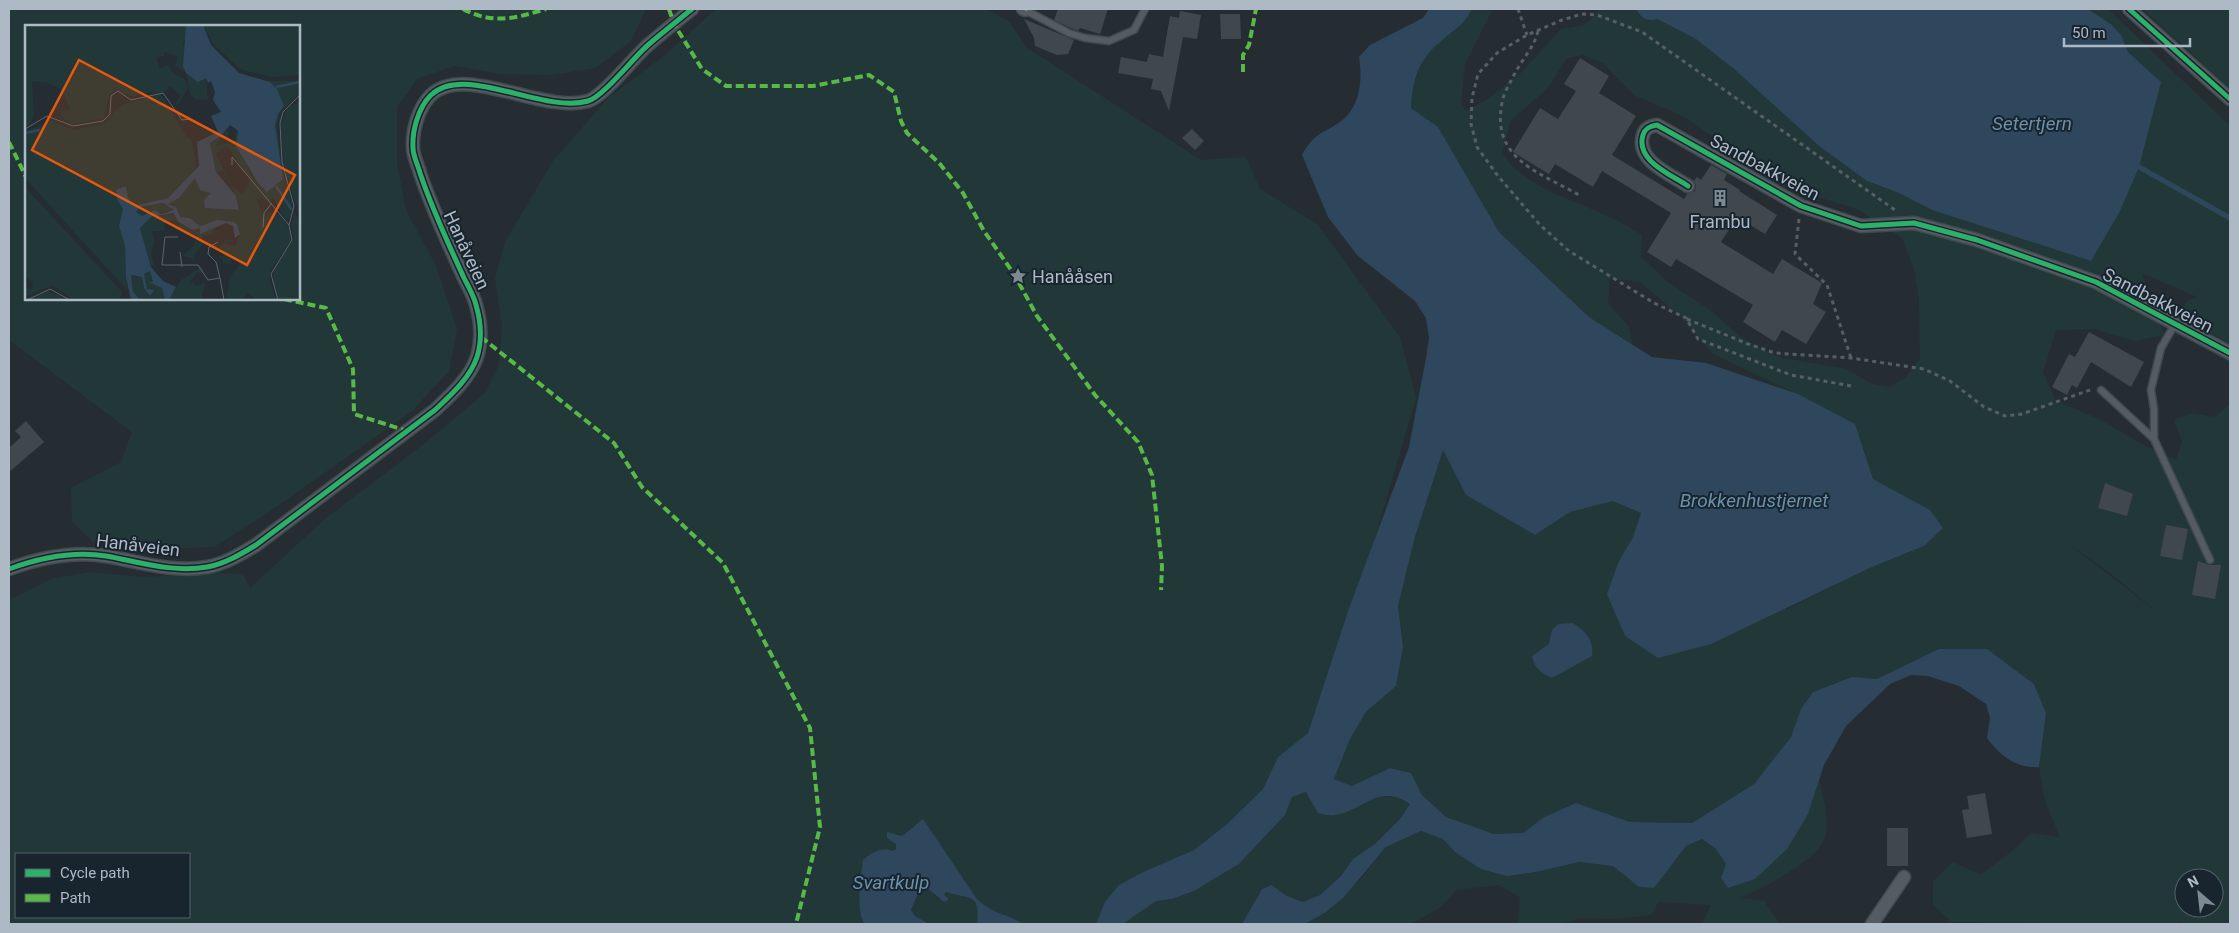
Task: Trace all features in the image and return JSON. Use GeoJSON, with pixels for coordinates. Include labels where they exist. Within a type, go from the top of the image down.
{"type":"FeatureCollection","features":[{"type":"Feature","properties":{"kind":"street","name":"Hanåveien"},"geometry":{"type":"LineString","coordinates":[[9,569],[39,560],[72,556],[104,556],[178,570],[209,567],[231,559],[256,545],[434,410],[452,394],[466,377],[477,358],[481,337],[476,304],[429,200],[413,149],[414,130],[421,110],[431,96],[446,85],[477,84],[556,103],[574,104],[590,101],[607,88],[648,46],[692,9]]}},
{"type":"Feature","properties":{"kind":"street"},"geometry":{"type":"LineString","coordinates":[[2129,9],[2230,99]]}},
{"type":"Feature","properties":{"kind":"street","name":"Sandbakkveien"},"geometry":{"type":"LineString","coordinates":[[1688,186],[1649,161],[1643,151],[1642,139],[1645,130],[1650,126],[1658,125],[1696,145],[1801,206],[1862,226],[1914,223],[1976,240],[2096,282],[2230,353]]}},
{"type":"Feature","properties":{"kind":"street"},"geometry":{"type":"LineString","coordinates":[[1872,924],[1904,877]]}},
{"type":"Feature","properties":{"kind":"lane"},"geometry":{"type":"LineString","coordinates":[[1024,9],[1069,33],[1084,38],[1109,41],[1134,30],[1146,9]]}},
{"type":"Feature","properties":{"kind":"lane","name":"Sandbakkveien"},"geometry":{"type":"LineString","coordinates":[[2175,324],[2161,348],[2151,390],[2154,409],[2154,439],[2210,560]]}},
{"type":"Feature","properties":{"kind":"lane"},"geometry":{"type":"LineString","coordinates":[[2101,390],[2154,439]]}},
{"type":"Feature","properties":{"kind":"path"},"geometry":{"type":"LineString","coordinates":[[1518,9],[1526,35]]}},
{"type":"Feature","properties":{"kind":"path"},"geometry":{"type":"LineString","coordinates":[[1538,30],[1535,41],[1516,72],[1502,101],[1502,131],[1508,149],[1518,160],[1579,195]]}},
{"type":"Feature","properties":{"kind":"path"},"geometry":{"type":"LineString","coordinates":[[1801,206],[1795,254],[1827,285],[1851,358]]}},
{"type":"Feature","properties":{"kind":"path"},"geometry":{"type":"LineString","coordinates":[[1686,318],[1748,344],[1774,352],[1851,358],[1907,365],[1930,371],[1950,381],[1984,407],[2004,416],[2022,414],[2091,389],[2101,390]]}},
{"type":"Feature","properties":{"kind":"green space"},"geometry":{"type":"Polygon","coordinates":[[[9,9],[646,9],[631,41],[595,68],[552,75],[501,74],[454,66],[417,79],[397,107],[397,163],[406,210],[436,266],[457,329],[449,371],[412,411],[276,507],[214,547],[147,550],[93,542],[72,521],[71,488],[121,462],[132,432],[9,340],[9,9]]]}},
{"type":"Feature","properties":{"kind":"green space"},"geometry":{"type":"Polygon","coordinates":[[[716,9],[986,9],[1009,21],[1027,48],[1201,160],[1246,157],[1260,189],[1317,224],[1400,337],[1416,398],[1372,548],[1348,611],[1308,733],[1278,757],[1263,789],[1226,825],[1194,850],[1141,873],[1119,885],[1096,924],[1023,924],[996,914],[977,899],[964,879],[915,824],[902,837],[896,833],[897,849],[894,851],[861,920],[865,924],[9,924],[9,600],[51,579],[90,572],[141,577],[223,573],[243,574],[250,588],[326,518],[424,444],[485,393],[499,365],[502,326],[495,279],[505,242],[553,161],[609,97],[664,56],[716,9]]]}},
{"type":"Feature","properties":{"kind":"green space"},"geometry":{"type":"Polygon","coordinates":[[[1472,9],[1493,9],[1465,64],[1461,103],[1466,111],[1488,99],[1522,72],[1561,29],[1585,25],[1601,9],[1636,9],[1641,17],[1649,21],[1657,19],[1696,39],[1734,69],[1819,146],[1867,181],[1899,193],[1932,210],[2091,261],[2119,213],[2160,82],[2128,52],[2121,35],[2088,9],[2108,9],[2230,126],[2230,343],[2185,321],[2181,311],[2187,301],[2197,297],[2142,273],[2164,335],[2134,341],[2095,329],[2056,330],[2043,372],[2056,401],[2099,419],[2145,446],[2176,460],[2182,441],[2174,420],[2192,413],[2215,417],[2230,404],[2230,924],[2181,924],[2181,921],[2177,924],[1952,922],[1933,905],[1933,881],[1953,862],[1980,875],[2015,849],[2030,833],[2060,837],[2045,801],[2039,767],[2046,713],[2034,684],[1987,649],[1877,679],[1852,677],[1813,692],[1801,709],[1791,737],[1754,784],[1692,823],[1630,822],[1576,803],[1544,817],[1523,833],[1494,834],[1446,817],[1422,795],[1411,773],[1390,768],[1352,786],[1334,779],[1350,739],[1366,712],[1396,686],[1403,647],[1398,606],[1415,537],[1443,450],[1466,495],[1535,535],[1570,512],[1613,501],[1641,513],[1633,537],[1619,561],[1787,609],[1872,567],[1924,546],[1930,510],[1873,479],[1854,424],[1797,394],[1713,354],[1679,315],[1640,282],[1610,278],[1608,303],[1629,327],[1632,344],[1589,317],[1499,232],[1438,127],[1411,108],[1416,76],[1423,60],[1436,45],[1466,19],[1472,9]],[[1583,55],[1567,58],[1547,89],[1511,120],[1502,153],[1512,165],[1535,184],[1615,219],[1642,235],[1641,257],[1669,283],[1710,310],[1742,338],[1778,357],[1846,369],[1872,384],[1890,387],[1906,377],[1920,358],[1919,300],[1914,269],[1902,238],[1857,209],[1782,186],[1685,117],[1634,95],[1603,63],[1583,55]],[[2066,542],[2161,615],[2111,574],[2066,542]],[[1552,630],[1549,644],[1570,667],[1592,656],[1552,630]]]}},
{"type":"Feature","properties":{"kind":"green space"},"geometry":{"type":"Polygon","coordinates":[[[2143,9],[2230,9],[2230,89],[2143,9]]]}},
{"type":"Feature","properties":{"kind":"green space"},"geometry":{"type":"Polygon","coordinates":[[[1819,781],[1827,820],[1826,836],[1823,842],[1817,850],[1798,866],[1740,898],[1764,901],[1780,924],[1702,924],[1711,905],[1658,902],[1652,915],[1614,919],[1579,918],[1562,924],[1518,924],[1520,897],[1498,885],[1456,890],[1441,907],[1411,924],[1305,924],[1325,912],[1361,879],[1386,847],[1421,831],[1443,839],[1455,852],[1507,876],[1536,872],[1579,862],[1613,866],[1639,887],[1653,888],[1686,846],[1702,839],[1716,849],[1726,864],[1721,878],[1728,888],[1755,879],[1808,814],[1819,781]]]}},
{"type":"Feature","properties":{"kind":"green space"},"geometry":{"type":"Polygon","coordinates":[[[1306,792],[1313,802],[1350,810],[1379,797],[1394,797],[1410,804],[1400,819],[1375,844],[1353,859],[1341,876],[1320,895],[1304,902],[1285,895],[1272,885],[1262,889],[1242,924],[1123,924],[1156,901],[1172,899],[1194,891],[1239,864],[1285,815],[1292,797],[1306,792]]]}},
{"type":"Feature","properties":{"kind":"green space"},"geometry":{"type":"Polygon","coordinates":[[[924,888],[927,888],[938,899],[948,898],[944,895],[945,892],[973,899],[978,907],[977,924],[932,924],[917,917],[911,910],[918,895],[924,888]]]}},
{"type":"Feature","properties":{"kind":"water","name":"Brokkenhustjernet"},"geometry":{"type":"Polygon","coordinates":[[[1429,9],[1472,9],[1464,22],[1429,52],[1419,68],[1411,108],[1438,127],[1499,232],[1589,317],[1652,357],[1706,363],[1798,394],[1855,424],[1873,479],[1930,510],[1943,528],[1924,546],[1872,567],[1711,644],[1658,658],[1625,636],[1607,594],[1619,561],[1633,537],[1641,513],[1613,501],[1570,512],[1535,535],[1466,495],[1443,450],[1415,537],[1398,606],[1403,647],[1396,686],[1366,712],[1350,739],[1334,779],[1352,786],[1390,768],[1411,773],[1422,795],[1446,817],[1494,834],[1523,833],[1544,817],[1576,803],[1630,822],[1692,823],[1754,784],[1791,737],[1801,709],[1813,692],[1852,677],[1877,679],[1939,649],[1987,649],[2034,684],[2046,713],[2039,767],[2023,766],[2009,760],[1997,750],[1987,738],[1990,718],[1986,704],[1959,686],[1928,676],[1911,675],[1890,684],[1846,726],[1824,765],[1808,814],[1787,849],[1755,879],[1728,888],[1721,878],[1726,864],[1716,849],[1702,839],[1686,846],[1654,888],[1639,887],[1613,866],[1579,862],[1536,872],[1507,876],[1481,869],[1455,852],[1443,839],[1421,831],[1386,847],[1344,897],[1326,912],[1305,924],[1242,924],[1262,889],[1272,885],[1285,895],[1303,902],[1320,895],[1341,876],[1353,859],[1375,844],[1400,819],[1410,804],[1398,798],[1379,797],[1344,813],[1328,815],[1318,813],[1306,792],[1292,797],[1285,815],[1239,864],[1194,891],[1172,899],[1156,901],[1123,924],[1096,924],[1105,902],[1119,885],[1141,873],[1194,850],[1226,825],[1263,789],[1278,757],[1308,733],[1348,611],[1409,447],[1429,338],[1426,318],[1415,301],[1357,255],[1328,217],[1302,155],[1313,139],[1337,124],[1351,111],[1360,85],[1359,57],[1370,45],[1423,18],[1429,9]]]}},
{"type":"Feature","properties":{"kind":"water","name":"Setertjern"},"geometry":{"type":"Polygon","coordinates":[[[1636,9],[2088,9],[2112,25],[2121,35],[2128,52],[2161,82],[2139,167],[2119,213],[2091,261],[1932,210],[1899,193],[1867,181],[1819,146],[1734,69],[1696,39],[1657,19],[1650,20],[1644,18],[1636,9]]]}},
{"type":"Feature","properties":{"kind":"water"},"geometry":{"type":"Polygon","coordinates":[[[1573,623],[1588,636],[1592,645],[1592,656],[1552,678],[1539,670],[1532,656],[1549,644],[1552,630],[1558,624],[1573,623]]]}},
{"type":"Feature","properties":{"kind":"water","name":"Svartkulp"},"geometry":{"type":"Polygon","coordinates":[[[923,819],[977,899],[989,908],[1023,924],[977,924],[977,907],[972,899],[946,892],[944,895],[948,900],[944,902],[927,888],[924,888],[919,891],[911,910],[915,916],[929,924],[865,924],[862,919],[859,903],[863,860],[877,851],[893,851],[896,849],[896,844],[887,838],[887,832],[902,836],[923,819]]]}},
{"type":"Feature","properties":{"kind":"building"},"geometry":{"type":"Polygon","coordinates":[[[1058,9],[1108,9],[1100,34],[1080,28],[1078,31],[1054,20],[1058,9]]]}},
{"type":"Feature","properties":{"kind":"building"},"geometry":{"type":"Polygon","coordinates":[[[1180,11],[1201,15],[1197,39],[1183,37],[1169,111],[1161,91],[1151,89],[1153,79],[1118,73],[1121,57],[1147,62],[1149,54],[1163,57],[1170,16],[1179,18],[1180,11]]]}},
{"type":"Feature","properties":{"kind":"building"},"geometry":{"type":"Polygon","coordinates":[[[1220,14],[1240,14],[1241,39],[1221,39],[1220,14]]]}},
{"type":"Feature","properties":{"kind":"building"},"geometry":{"type":"Polygon","coordinates":[[[1024,19],[1074,40],[1068,54],[1057,55],[1035,46],[1034,38],[1024,19]]]}},
{"type":"Feature","properties":{"kind":"building","name":"Frambu"},"geometry":{"type":"Polygon","coordinates":[[[1580,58],[1609,76],[1599,93],[1636,116],[1612,155],[1684,199],[1687,194],[1695,191],[1694,181],[1697,177],[1701,180],[1711,165],[1727,174],[1724,180],[1777,215],[1765,234],[1737,217],[1721,242],[1773,274],[1782,259],[1822,283],[1813,304],[1826,312],[1806,344],[1782,330],[1775,342],[1743,322],[1753,305],[1676,259],[1671,267],[1647,252],[1671,213],[1602,171],[1593,187],[1555,164],[1549,174],[1513,152],[1540,108],[1558,119],[1576,91],[1564,84],[1580,58]]]}},
{"type":"Feature","properties":{"kind":"building"},"geometry":{"type":"Polygon","coordinates":[[[1192,129],[1204,141],[1195,150],[1182,138],[1192,129]]]}},
{"type":"Feature","properties":{"kind":"building"},"geometry":{"type":"Polygon","coordinates":[[[2089,332],[2144,362],[2131,387],[2091,362],[2077,388],[2072,385],[2067,395],[2052,387],[2069,354],[2075,357],[2089,332]]]}},
{"type":"Feature","properties":{"kind":"building"},"geometry":{"type":"Polygon","coordinates":[[[26,421],[44,442],[9,472],[9,448],[21,437],[15,431],[26,421]]]}},
{"type":"Feature","properties":{"kind":"building"},"geometry":{"type":"Polygon","coordinates":[[[2105,483],[2133,494],[2127,516],[2098,508],[2105,483]]]}},
{"type":"Feature","properties":{"kind":"building"},"geometry":{"type":"Polygon","coordinates":[[[2166,525],[2188,529],[2182,560],[2160,556],[2166,525]]]}},
{"type":"Feature","properties":{"kind":"building"},"geometry":{"type":"Polygon","coordinates":[[[2198,561],[2209,565],[2221,565],[2215,599],[2192,595],[2198,561]]]}},
{"type":"Feature","properties":{"kind":"building"},"geometry":{"type":"Polygon","coordinates":[[[1985,793],[1992,834],[1967,838],[1962,810],[1969,809],[1967,796],[1985,793]]]}},
{"type":"Feature","properties":{"kind":"building"},"geometry":{"type":"Polygon","coordinates":[[[1887,828],[1908,828],[1908,866],[1887,866],[1887,828]]]}},
{"type":"Feature","properties":{"kind":"waterway"},"geometry":{"type":"LineString","coordinates":[[2139,167],[2230,218]]}},
{"type":"Feature","properties":{"kind":"marked path"},"geometry":{"type":"LineString","coordinates":[[463,9],[484,17],[495,18],[514,17],[546,9]]}},
{"type":"Feature","properties":{"kind":"marked path"},"geometry":{"type":"LineString","coordinates":[[669,9],[674,24],[702,69],[726,86],[813,86],[869,75],[894,92],[901,121],[907,133],[940,164],[963,193],[984,231],[1014,274],[1037,316],[1095,395],[1138,442],[1152,475],[1162,566],[1161,590]]}},
{"type":"Feature","properties":{"kind":"marked path"},"geometry":{"type":"LineString","coordinates":[[1243,72],[1243,55],[1249,45],[1256,9]]}},
{"type":"Feature","properties":{"kind":"marked path"},"geometry":{"type":"LineString","coordinates":[[9,142],[25,175]]}},
{"type":"Feature","properties":{"kind":"marked path"},"geometry":{"type":"LineString","coordinates":[[289,300],[326,308],[353,369],[354,414],[407,431]]}},
{"type":"Feature","properties":{"kind":"marked path"},"geometry":{"type":"LineString","coordinates":[[481,337],[614,443],[642,487],[723,563],[810,728],[820,827],[796,924]]}},
{"type":"Feature","properties":{"kind":"cycle path"},"geometry":{"type":"LineString","coordinates":[[9,569],[57,556],[82,554],[106,556],[182,569],[220,564],[256,545],[435,410],[459,386],[474,365],[479,351],[480,331],[478,311],[474,298],[435,213],[414,154],[415,127],[419,113],[426,100],[446,87],[463,84],[483,86],[549,101],[569,103],[588,101],[610,85],[648,45],[692,9]]}},
{"type":"Feature","properties":{"kind":"cycle path"},"geometry":{"type":"LineString","coordinates":[[2129,9],[2230,99]]}},
{"type":"Feature","properties":{"kind":"cycle path"},"geometry":{"type":"LineString","coordinates":[[1688,186],[1656,166],[1644,152],[1642,144],[1643,135],[1648,128],[1657,125],[1801,206],[1861,226],[1914,223],[1977,240],[2096,282],[2230,353]]}},
{"type":"Feature","properties":{"kind":"place","name":"Frambu"},"geometry":{"type":"Point","coordinates":[1720,198]}},
{"type":"Feature","properties":{"kind":"place","name":"Hanååsen"},"geometry":{"type":"Point","coordinates":[1018,276]}}]}
